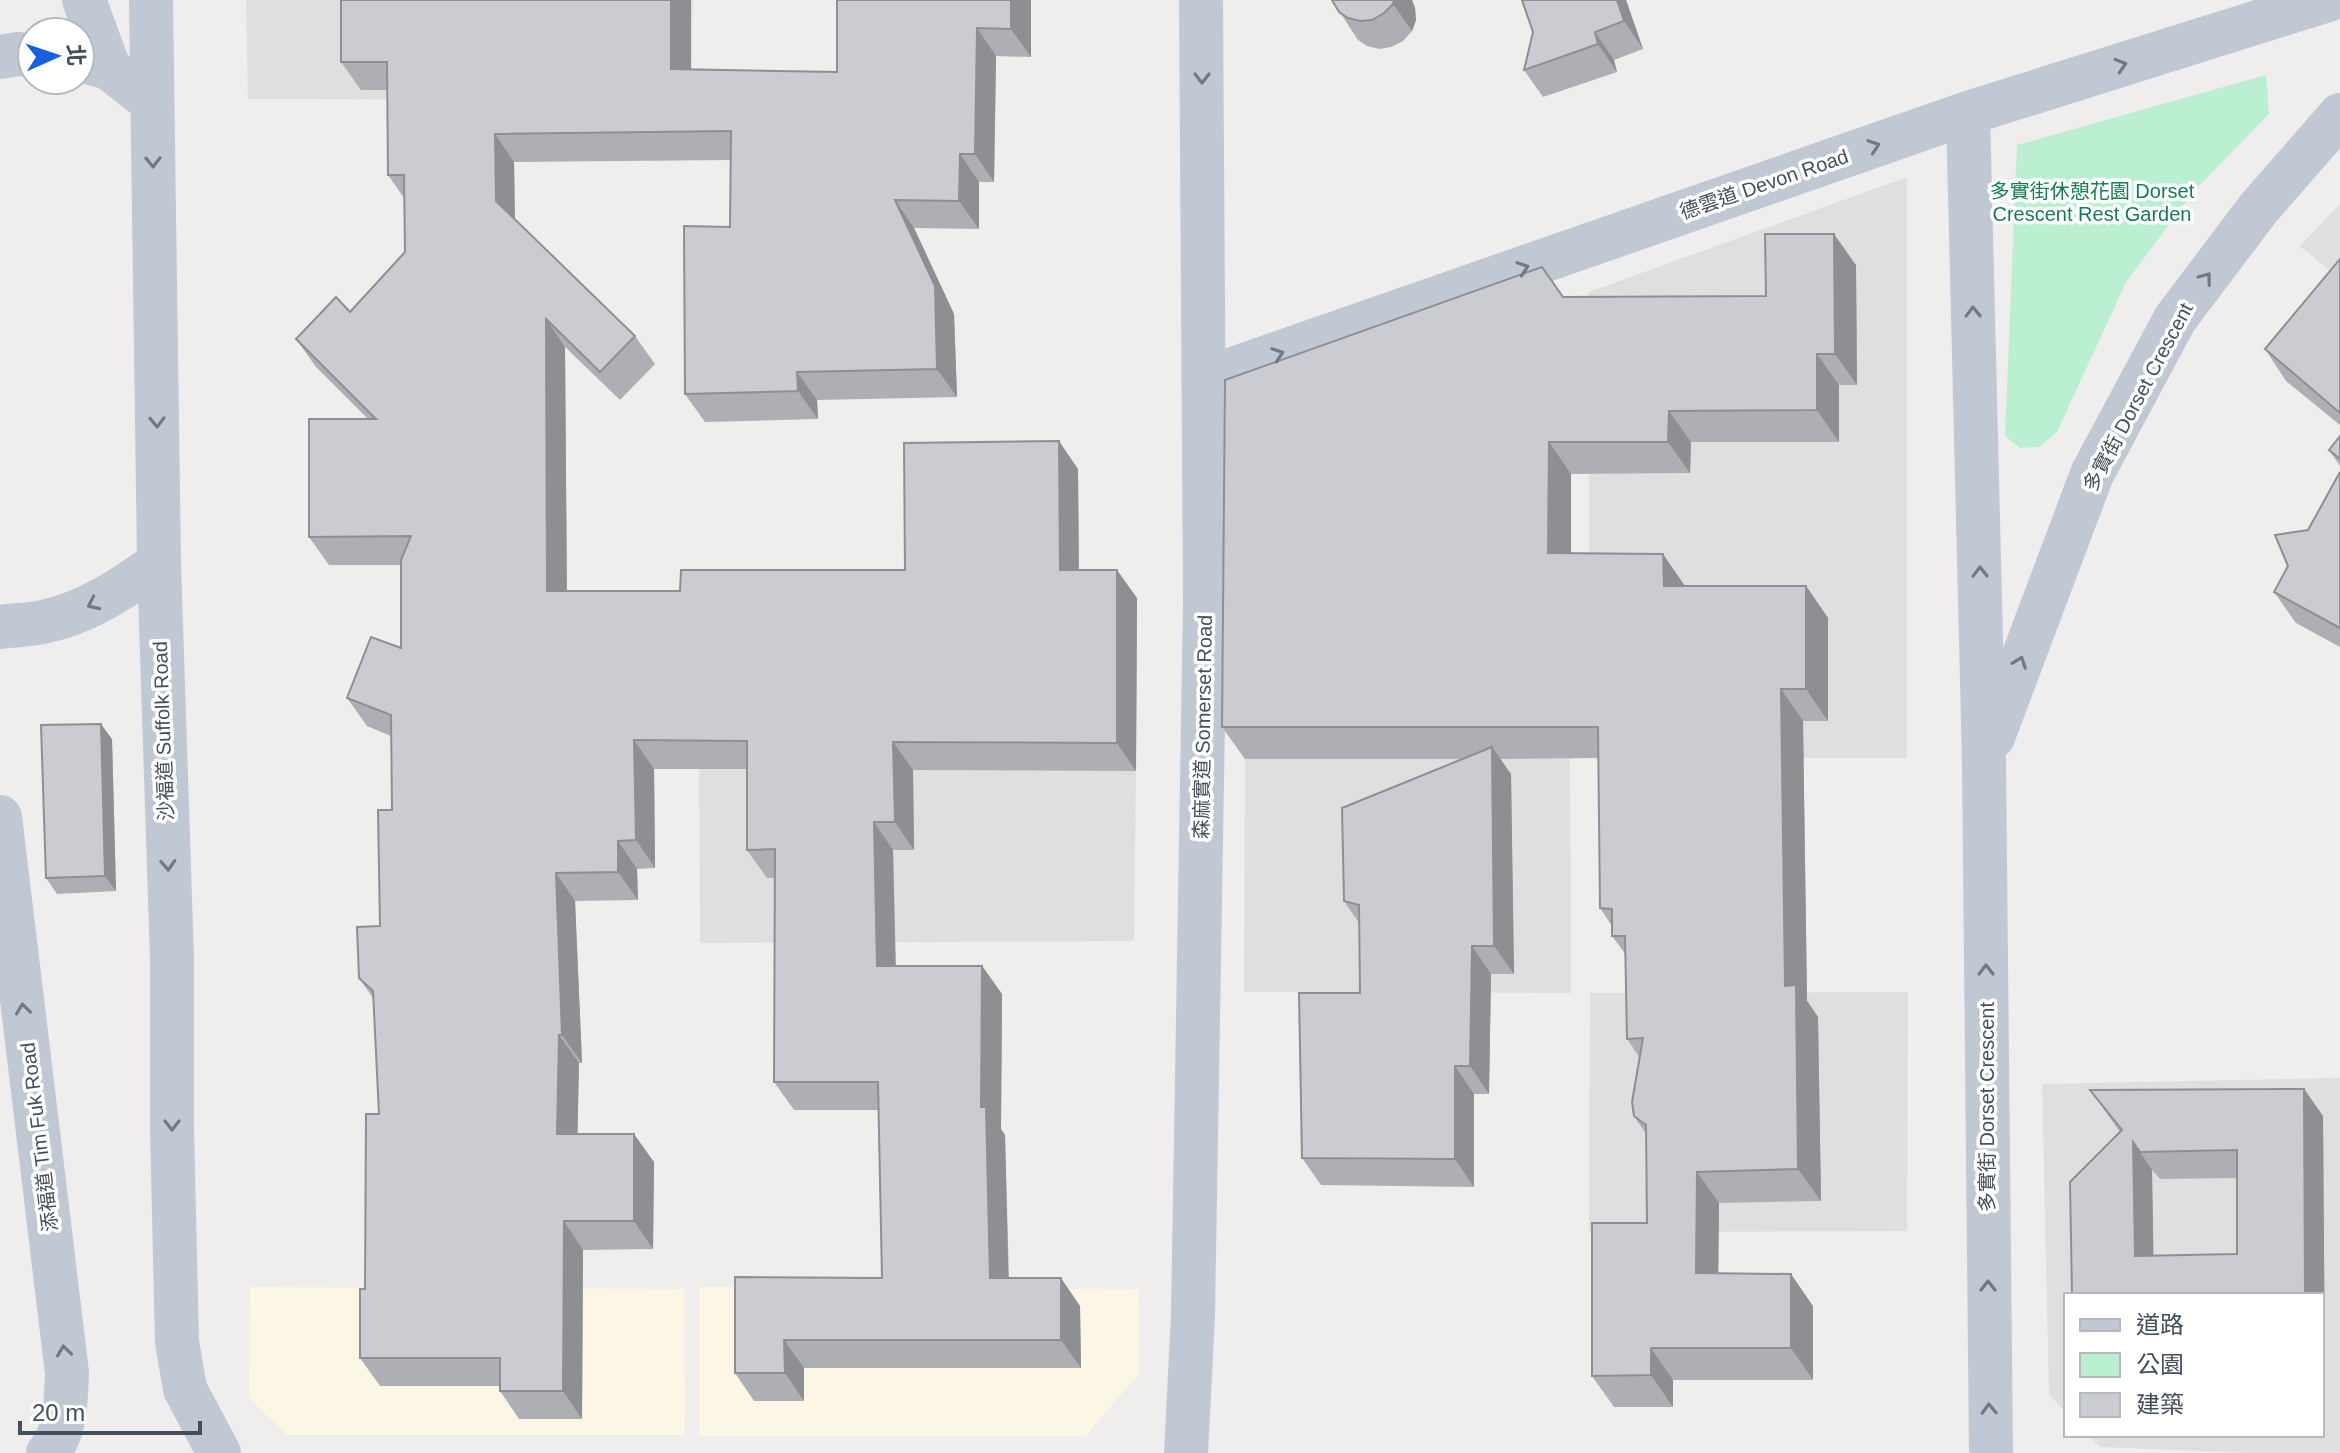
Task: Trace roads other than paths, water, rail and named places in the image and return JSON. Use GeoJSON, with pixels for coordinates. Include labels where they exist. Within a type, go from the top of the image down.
{"type":"FeatureCollection","features":[{"type":"Feature","properties":{"kind":"street","name":"沙福道 Suffolk Road"},"geometry":{"type":"LineString","coordinates":[[151,0],[159,563],[172,959],[177,1342],[185,1389],[219,1453]]}},
{"type":"Feature","properties":{"kind":"street","name":"森麻實道 Somerset Road"},"geometry":{"type":"LineString","coordinates":[[1186,1453],[1193,1299],[1205,603],[1201,0]]}},
{"type":"Feature","properties":{"kind":"street","name":"德雲道 Devon Road"},"geometry":{"type":"LineString","coordinates":[[1204,379],[1968,113],[2328,0]]}},
{"type":"Feature","properties":{"kind":"street"},"geometry":{"type":"LineString","coordinates":[[96,65],[152,102]]}},
{"type":"Feature","properties":{"kind":"street","name":"多實街 Dorset Crescent"},"geometry":{"type":"LineString","coordinates":[[1968,113],[1984,762],[1991,1453]]}},
{"type":"Feature","properties":{"kind":"street","name":"多實街 Dorset Crescent"},"geometry":{"type":"LineString","coordinates":[[1984,762],[2092,474],[2175,319],[2258,209],[2340,115]]}},
{"type":"Feature","properties":{"kind":"street"},"geometry":{"type":"LineString","coordinates":[[0,627],[45,622],[84,609],[116,593],[159,563]]}},
{"type":"Feature","properties":{"kind":"street","name":"添福道 Tim Fuk Road"},"geometry":{"type":"LineString","coordinates":[[0,817],[67,1373],[65,1410],[54,1446],[48,1453]]}},
{"type":"Feature","properties":{"kind":"park label","name":"多實街休憩花園 Dorset Crescent Rest Garden"},"geometry":{"type":"Point","coordinates":[2092,202]}}]}
